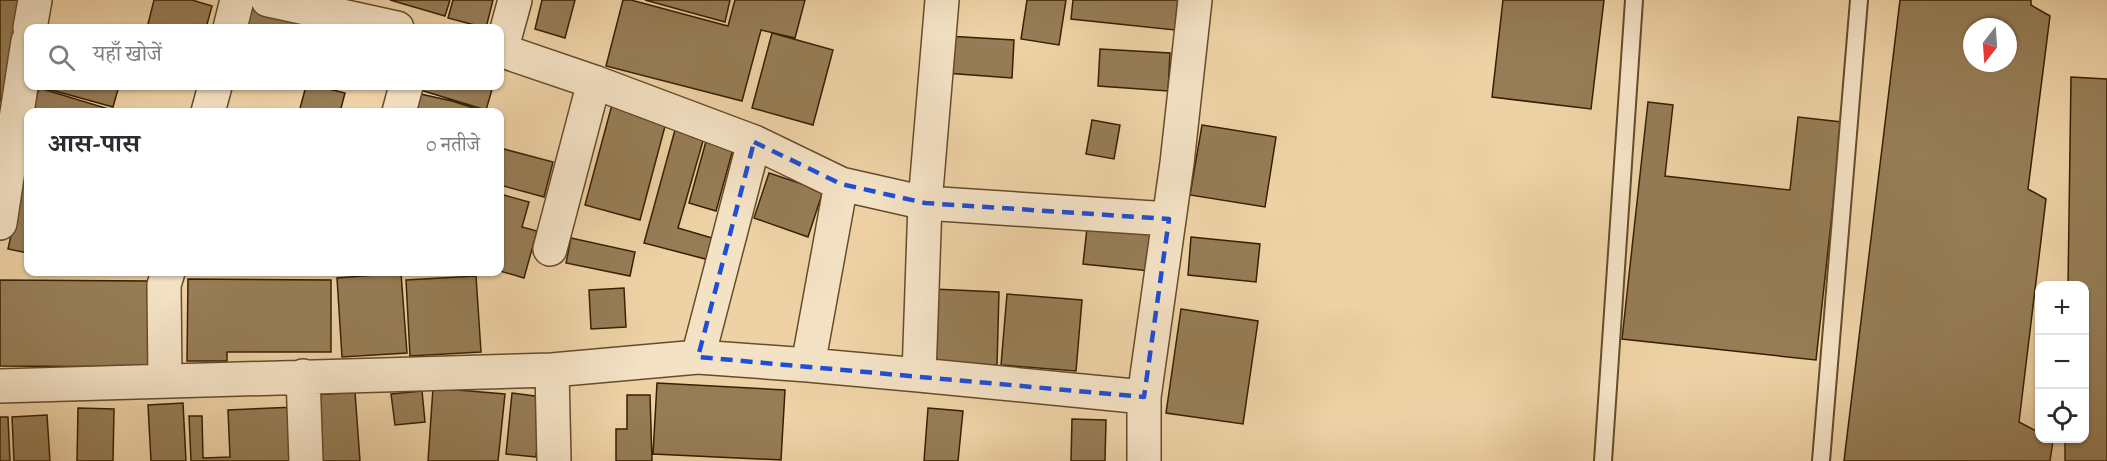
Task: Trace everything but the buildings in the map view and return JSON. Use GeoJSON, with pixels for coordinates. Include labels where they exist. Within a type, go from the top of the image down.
{"type":"FeatureCollection","features":[{"type":"Feature","properties":{"kind":"street"},"geometry":{"type":"LineString","coordinates":[[31,24],[35,0]]}},
{"type":"Feature","properties":{"kind":"street"},"geometry":{"type":"LineString","coordinates":[[231,24],[237,0]]}},
{"type":"Feature","properties":{"kind":"street"},"geometry":{"type":"LineString","coordinates":[[268,0],[379,24]]}},
{"type":"Feature","properties":{"kind":"street"},"geometry":{"type":"LineString","coordinates":[[504,37],[515,0]]}},
{"type":"Feature","properties":{"kind":"street"},"geometry":{"type":"LineString","coordinates":[[919,375],[925,203],[942,0]]}},
{"type":"Feature","properties":{"kind":"street"},"geometry":{"type":"LineString","coordinates":[[1144,461],[1144,397],[1170,219],[1196,0]]}},
{"type":"Feature","properties":{"kind":"street"},"geometry":{"type":"LineString","coordinates":[[504,51],[594,82],[754,142],[841,184],[925,203],[1170,219]]}},
{"type":"Feature","properties":{"kind":"street"},"geometry":{"type":"LineString","coordinates":[[0,223],[24,67]]}},
{"type":"Feature","properties":{"kind":"street"},"geometry":{"type":"LineString","coordinates":[[550,249],[594,82]]}},
{"type":"Feature","properties":{"kind":"street"},"geometry":{"type":"LineString","coordinates":[[209,108],[214,90]]}},
{"type":"Feature","properties":{"kind":"street"},"geometry":{"type":"LineString","coordinates":[[400,108],[405,90]]}},
{"type":"Feature","properties":{"kind":"street"},"geometry":{"type":"LineString","coordinates":[[699,357],[754,142]]}},
{"type":"Feature","properties":{"kind":"street"},"geometry":{"type":"LineString","coordinates":[[808,365],[841,184]]}},
{"type":"Feature","properties":{"kind":"street"},"geometry":{"type":"LineString","coordinates":[[165,381],[165,285],[167,276]]}},
{"type":"Feature","properties":{"kind":"street"},"geometry":{"type":"LineString","coordinates":[[0,386],[552,370],[699,357],[1144,397]]}},
{"type":"Feature","properties":{"kind":"street"},"geometry":{"type":"LineString","coordinates":[[552,370],[554,461]]}},
{"type":"Feature","properties":{"kind":"street"},"geometry":{"type":"LineString","coordinates":[[303,376],[306,461]]}},
{"type":"Feature","properties":{"kind":"lane"},"geometry":{"type":"LineString","coordinates":[[1604,461],[1634,0]]}},
{"type":"Feature","properties":{"kind":"lane"},"geometry":{"type":"LineString","coordinates":[[1821,461],[1859,0]]}},
{"type":"Feature","properties":{"kind":"highlighted area"},"geometry":{"type":"Polygon","coordinates":[[[754,142],[841,184],[925,203],[1169,219],[1144,397],[698,357],[754,142]]]}}]}
